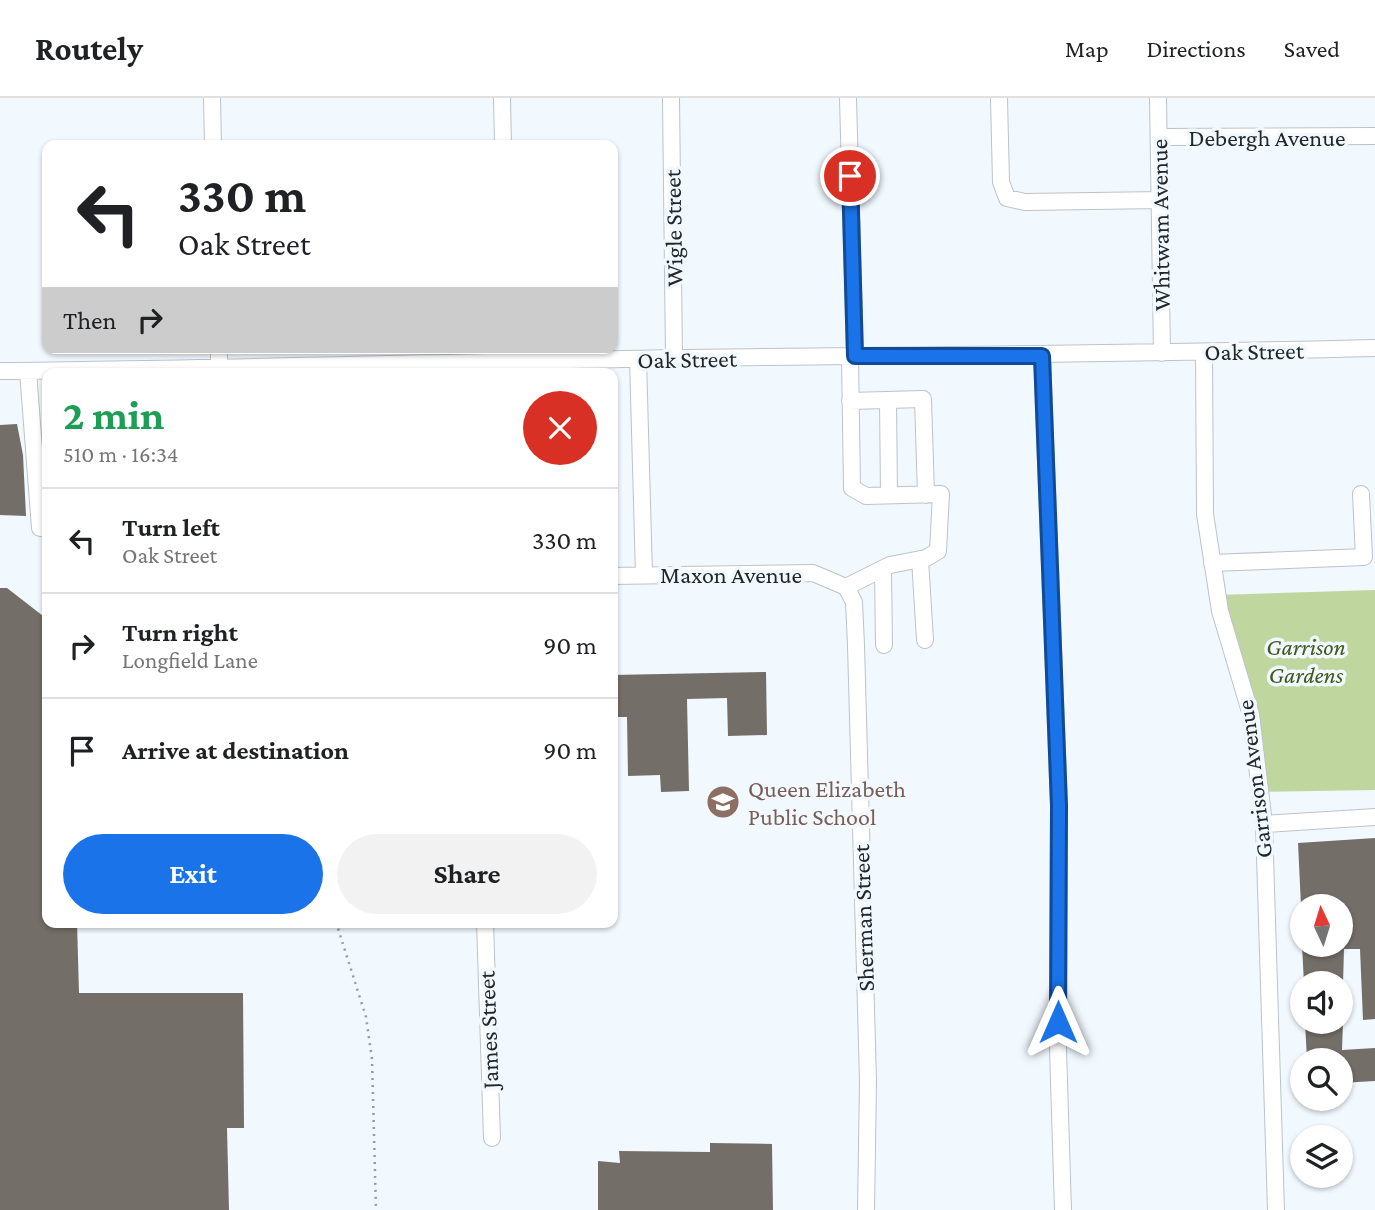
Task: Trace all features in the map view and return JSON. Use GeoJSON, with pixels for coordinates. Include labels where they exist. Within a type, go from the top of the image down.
{"type":"FeatureCollection","features":[{"type":"Feature","properties":{"kind":"street"},"geometry":{"type":"LineString","coordinates":[[212,98],[214,140]]}},
{"type":"Feature","properties":{"kind":"street"},"geometry":{"type":"LineString","coordinates":[[502,98],[503,140]]}},
{"type":"Feature","properties":{"kind":"street","name":"Wigle Street"},"geometry":{"type":"LineString","coordinates":[[671,98],[674,358]]}},
{"type":"Feature","properties":{"kind":"street"},"geometry":{"type":"LineString","coordinates":[[846,587],[883,569],[938,551],[942,494],[866,496],[852,488],[849,401],[852,357],[848,98]]}},
{"type":"Feature","properties":{"kind":"street"},"geometry":{"type":"LineString","coordinates":[[999,98],[1001,181],[1007,198],[1026,202],[1160,200]]}},
{"type":"Feature","properties":{"kind":"street","name":"Whitwam Avenue"},"geometry":{"type":"LineString","coordinates":[[1158,98],[1162,353]]}},
{"type":"Feature","properties":{"kind":"street","name":"Debergh Avenue"},"geometry":{"type":"LineString","coordinates":[[1159,137],[1375,136]]}},
{"type":"Feature","properties":{"kind":"street","name":"Oak Street"},"geometry":{"type":"LineString","coordinates":[[258,368],[511,355],[638,359],[1042,356],[1375,348]]}},
{"type":"Feature","properties":{"kind":"street","name":"Garrison Avenue"},"geometry":{"type":"LineString","coordinates":[[1203,353],[1205,514],[1220,611],[1251,715],[1264,824],[1276,1210]]}},
{"type":"Feature","properties":{"kind":"street"},"geometry":{"type":"LineString","coordinates":[[1042,356],[1059,806],[1058,1049],[1063,1210]]}},
{"type":"Feature","properties":{"kind":"street"},"geometry":{"type":"LineString","coordinates":[[638,359],[644,575]]}},
{"type":"Feature","properties":{"kind":"street","name":"Oak Street"},"geometry":{"type":"LineString","coordinates":[[0,371],[42,371]]}},
{"type":"Feature","properties":{"kind":"street"},"geometry":{"type":"LineString","coordinates":[[28,371],[39,419],[36,441],[42,528]]}},
{"type":"Feature","properties":{"kind":"street"},"geometry":{"type":"LineString","coordinates":[[849,401],[923,399],[926,495]]}},
{"type":"Feature","properties":{"kind":"street"},"geometry":{"type":"LineString","coordinates":[[888,401],[889,495]]}},
{"type":"Feature","properties":{"kind":"street"},"geometry":{"type":"LineString","coordinates":[[1212,564],[1364,557],[1361,494]]}},
{"type":"Feature","properties":{"kind":"street"},"geometry":{"type":"LineString","coordinates":[[920,559],[925,639]]}},
{"type":"Feature","properties":{"kind":"street"},"geometry":{"type":"LineString","coordinates":[[883,569],[884,645]]}},
{"type":"Feature","properties":{"kind":"street","name":"Maxon Avenue"},"geometry":{"type":"LineString","coordinates":[[618,576],[813,573],[846,587]]}},
{"type":"Feature","properties":{"kind":"street","name":"Sherman Street"},"geometry":{"type":"LineString","coordinates":[[846,587],[854,602],[856,645],[868,1081],[866,1210]]}},
{"type":"Feature","properties":{"kind":"street"},"geometry":{"type":"LineString","coordinates":[[1264,824],[1375,817]]}},
{"type":"Feature","properties":{"kind":"street","name":"James Street"},"geometry":{"type":"LineString","coordinates":[[485,928],[492,1138]]}},
{"type":"Feature","properties":{"kind":"path"},"geometry":{"type":"LineString","coordinates":[[339,928],[366,1017],[370,1048],[376,1210]]}},
{"type":"Feature","properties":{"kind":"green space","name":"Garrison Gardens"},"geometry":{"type":"Polygon","coordinates":[[[1375,590],[1375,790],[1260,792],[1217,595],[1375,590]]]}},
{"type":"Feature","properties":{"kind":"building"},"geometry":{"type":"Polygon","coordinates":[[[17,424],[23,455],[26,516],[0,515],[0,425],[17,424]]]}},
{"type":"Feature","properties":{"kind":"building"},"geometry":{"type":"Polygon","coordinates":[[[0,588],[7,588],[42,615],[42,928],[77,928],[79,993],[243,993],[244,1128],[227,1128],[229,1210],[0,1210],[0,588]]]}},
{"type":"Feature","properties":{"kind":"building"},"geometry":{"type":"Polygon","coordinates":[[[766,672],[767,735],[728,736],[727,698],[687,699],[689,791],[661,792],[660,775],[628,776],[627,717],[618,717],[618,675],[766,672]]]}},
{"type":"Feature","properties":{"kind":"building"},"geometry":{"type":"Polygon","coordinates":[[[1375,838],[1375,1019],[1363,1020],[1360,949],[1353,949],[1353,894],[1300,894],[1298,843],[1375,838]]]}},
{"type":"Feature","properties":{"kind":"building"},"geometry":{"type":"Polygon","coordinates":[[[1303,957],[1344,957],[1343,971],[1303,971],[1303,957]]]}},
{"type":"Feature","properties":{"kind":"building"},"geometry":{"type":"Polygon","coordinates":[[[1306,1034],[1343,1034],[1342,1048],[1306,1048],[1306,1034]]]}},
{"type":"Feature","properties":{"kind":"building"},"geometry":{"type":"Polygon","coordinates":[[[1375,1048],[1375,1081],[1353,1082],[1353,1049],[1375,1048]]]}},
{"type":"Feature","properties":{"kind":"building"},"geometry":{"type":"Polygon","coordinates":[[[710,1143],[772,1144],[773,1210],[598,1210],[598,1161],[620,1163],[619,1151],[710,1152],[710,1143]]]}},
{"type":"Feature","properties":{"kind":"place","name":"Queen Elizabeth Public School"},"geometry":{"type":"Point","coordinates":[723,802]}},
{"type":"Feature","properties":{"kind":"route"},"geometry":{"type":"LineString","coordinates":[[850,176],[855,356],[1042,356],[1059,806],[1058,1022]]}}]}
